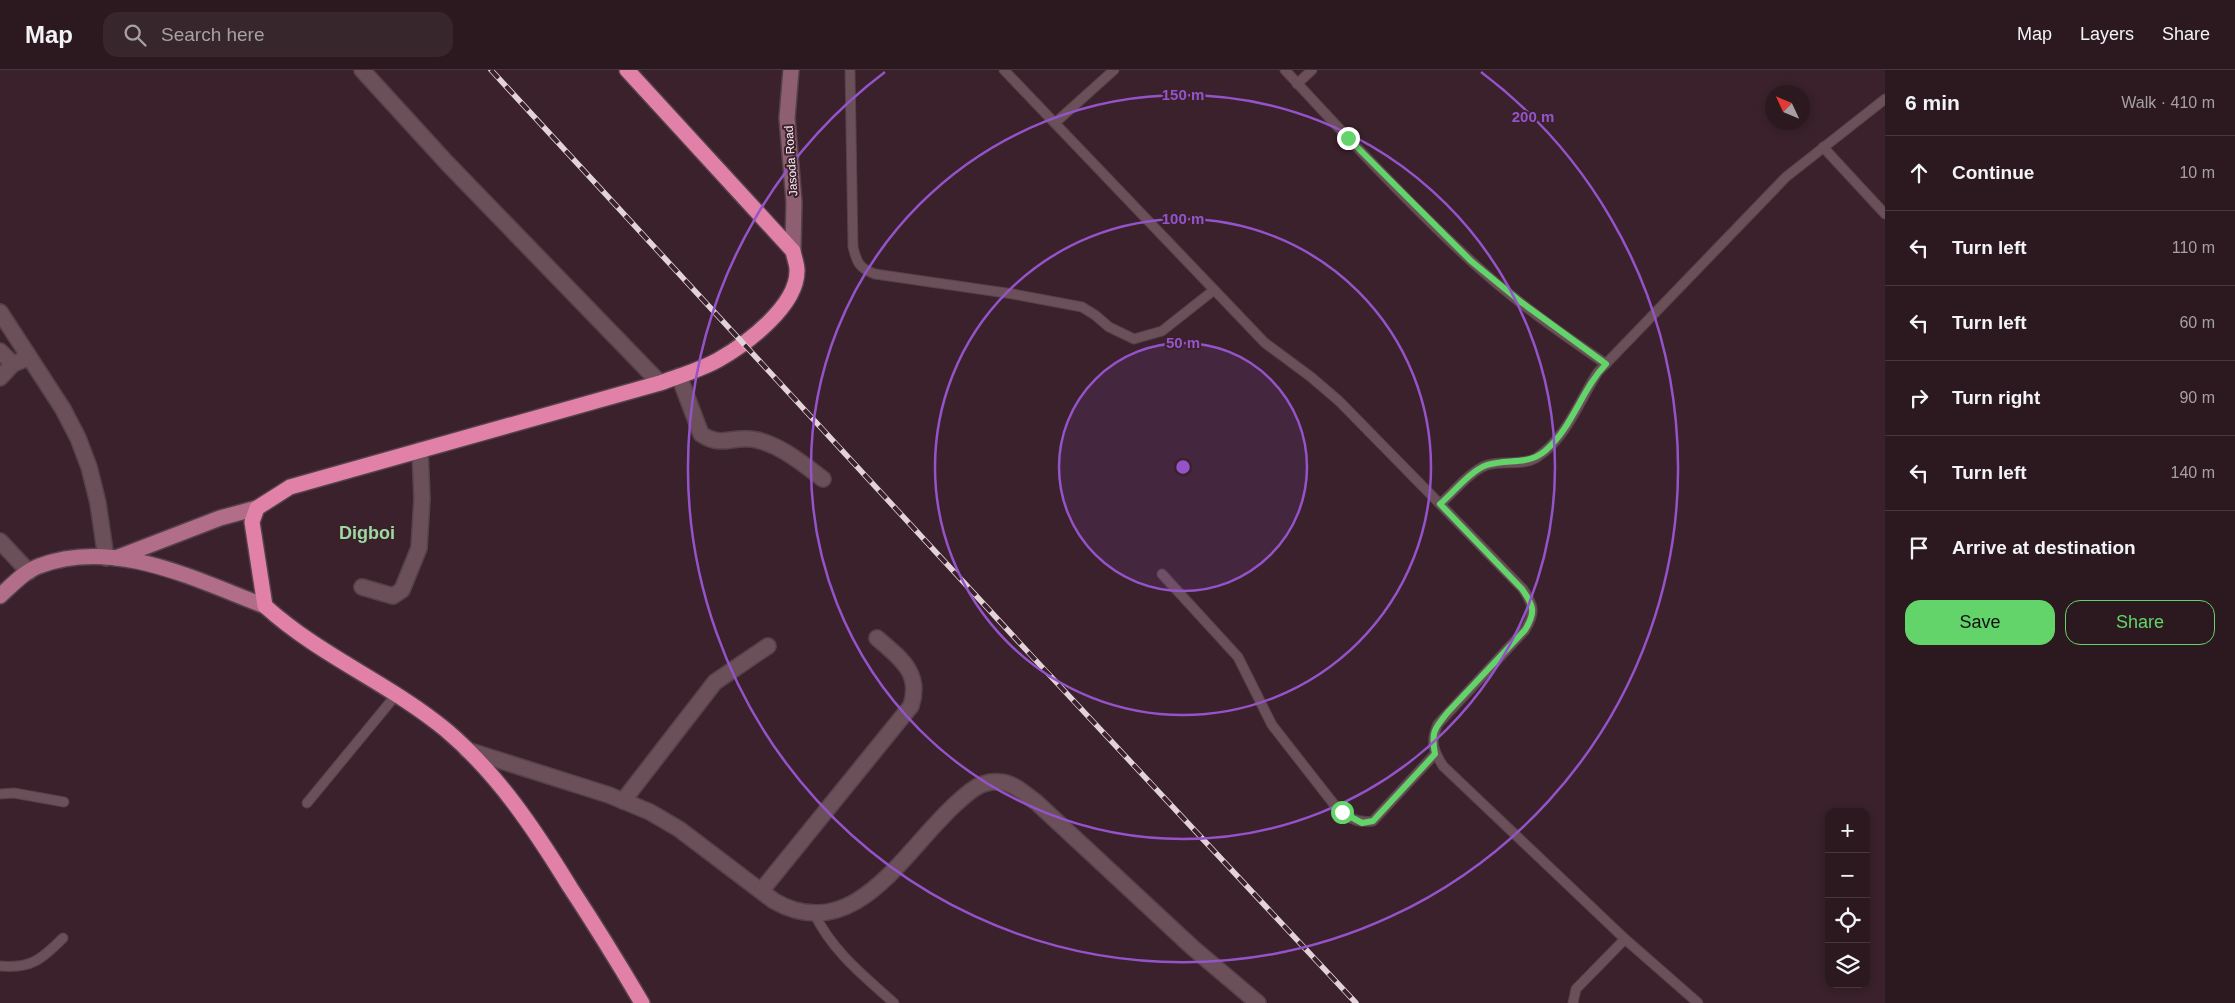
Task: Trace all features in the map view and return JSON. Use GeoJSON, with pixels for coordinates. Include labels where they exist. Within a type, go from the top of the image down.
{"type":"FeatureCollection","features":[{"type":"Feature","properties":{"kind":"highway"},"geometry":{"type":"LineString","coordinates":[[627,70],[793,251],[797,270],[795,286],[787,301],[744,344],[717,361],[660,383],[290,487],[258,508],[252,522],[265,606],[302,637],[396,695],[445,730],[484,765],[516,804],[552,858],[642,1003]]}},
{"type":"Feature","properties":{"kind":"main road"},"geometry":{"type":"LineString","coordinates":[[111,558],[220,518],[258,508]]}},
{"type":"Feature","properties":{"kind":"main road"},"geometry":{"type":"LineString","coordinates":[[0,596],[38,566],[65,559],[111,558],[176,573],[265,606]]}},
{"type":"Feature","properties":{"kind":"street"},"geometry":{"type":"LineString","coordinates":[[362,70],[447,162],[660,383]]}},
{"type":"Feature","properties":{"kind":"street","name":"Jasoda Road"},"geometry":{"type":"LineString","coordinates":[[791,70],[787,118],[794,202],[793,251]]}},
{"type":"Feature","properties":{"kind":"street"},"geometry":{"type":"LineString","coordinates":[[0,312],[28,358],[63,409],[78,438],[98,503],[111,558]]}},
{"type":"Feature","properties":{"kind":"street"},"geometry":{"type":"LineString","coordinates":[[0,351],[13,364]]}},
{"type":"Feature","properties":{"kind":"street"},"geometry":{"type":"LineString","coordinates":[[0,378],[13,364],[28,358]]}},
{"type":"Feature","properties":{"kind":"street"},"geometry":{"type":"LineString","coordinates":[[679,376],[701,434],[718,442],[741,438],[755,439],[772,444],[823,480]]}},
{"type":"Feature","properties":{"kind":"street"},"geometry":{"type":"LineString","coordinates":[[362,587],[388,596],[399,594],[402,590],[419,548],[422,499],[420,450]]}},
{"type":"Feature","properties":{"kind":"street"},"geometry":{"type":"LineString","coordinates":[[0,541],[29,572]]}},
{"type":"Feature","properties":{"kind":"street"},"geometry":{"type":"LineString","coordinates":[[761,891],[911,706],[915,686],[910,672],[904,662],[877,638]]}},
{"type":"Feature","properties":{"kind":"street"},"geometry":{"type":"LineString","coordinates":[[623,801],[715,682],[768,646]]}},
{"type":"Feature","properties":{"kind":"street"},"geometry":{"type":"LineString","coordinates":[[467,750],[623,801],[650,812],[679,829],[761,891],[790,910],[814,913],[838,911],[859,900],[882,882],[951,808],[968,793],[984,783],[1000,782],[1017,787],[1036,802],[1192,948],[1258,1003]]}},
{"type":"Feature","properties":{"kind":"lane"},"geometry":{"type":"LineString","coordinates":[[850,70],[853,247],[856,259],[863,269],[875,274],[1013,294],[1082,307],[1109,327],[1134,339],[1162,332],[1214,290]]}},
{"type":"Feature","properties":{"kind":"lane"},"geometry":{"type":"LineString","coordinates":[[1004,70],[1265,343],[1311,377],[1339,401],[1522,589],[1531,601],[1533,611],[1531,620],[1525,630],[1438,724],[1432,738],[1435,754],[1443,766],[1624,939],[1698,1003]]}},
{"type":"Feature","properties":{"kind":"lane"},"geometry":{"type":"LineString","coordinates":[[1055,123],[1114,70]]}},
{"type":"Feature","properties":{"kind":"lane"},"geometry":{"type":"LineString","coordinates":[[1285,70],[1355,145],[1471,261],[1521,302],[1606,364]]}},
{"type":"Feature","properties":{"kind":"lane"},"geometry":{"type":"LineString","coordinates":[[1298,84],[1312,70]]}},
{"type":"Feature","properties":{"kind":"lane"},"geometry":{"type":"LineString","coordinates":[[1440,504],[1479,469],[1488,465],[1523,462],[1534,459],[1545,451],[1560,436],[1586,391],[1606,364],[1786,177],[1885,99]]}},
{"type":"Feature","properties":{"kind":"lane"},"geometry":{"type":"LineString","coordinates":[[1823,147],[1885,214]]}},
{"type":"Feature","properties":{"kind":"lane"},"geometry":{"type":"LineString","coordinates":[[1162,574],[1227,643],[1246,672],[1272,725],[1333,803],[1352,819],[1362,823],[1373,821],[1435,754]]}},
{"type":"Feature","properties":{"kind":"lane"},"geometry":{"type":"LineString","coordinates":[[308,803],[396,695]]}},
{"type":"Feature","properties":{"kind":"lane"},"geometry":{"type":"LineString","coordinates":[[0,794],[14,793],[64,802]]}},
{"type":"Feature","properties":{"kind":"lane"},"geometry":{"type":"LineString","coordinates":[[814,913],[833,945],[894,1003]]}},
{"type":"Feature","properties":{"kind":"lane"},"geometry":{"type":"LineString","coordinates":[[0,966],[17,967],[32,964],[48,954],[64,938]]}},
{"type":"Feature","properties":{"kind":"lane"},"geometry":{"type":"LineString","coordinates":[[1573,1003],[1576,989],[1624,939]]}},
{"type":"Feature","properties":{"kind":"railway"},"geometry":{"type":"LineString","coordinates":[[491,70],[1028,652],[1356,1003]]}},
{"type":"Feature","properties":{"kind":"district","name":"Digboi"},"geometry":{"type":"Point","coordinates":[367,533]}},
{"type":"Feature","properties":{"kind":"route"},"geometry":{"type":"LineString","coordinates":[[1342,812],[1362,823],[1373,821],[1435,754],[1432,738],[1438,724],[1525,630],[1531,620],[1533,611],[1531,601],[1522,589],[1440,504],[1479,469],[1488,465],[1523,462],[1534,459],[1545,451],[1560,436],[1598,372],[1606,364],[1564,335],[1471,261],[1348,138]]}}]}
